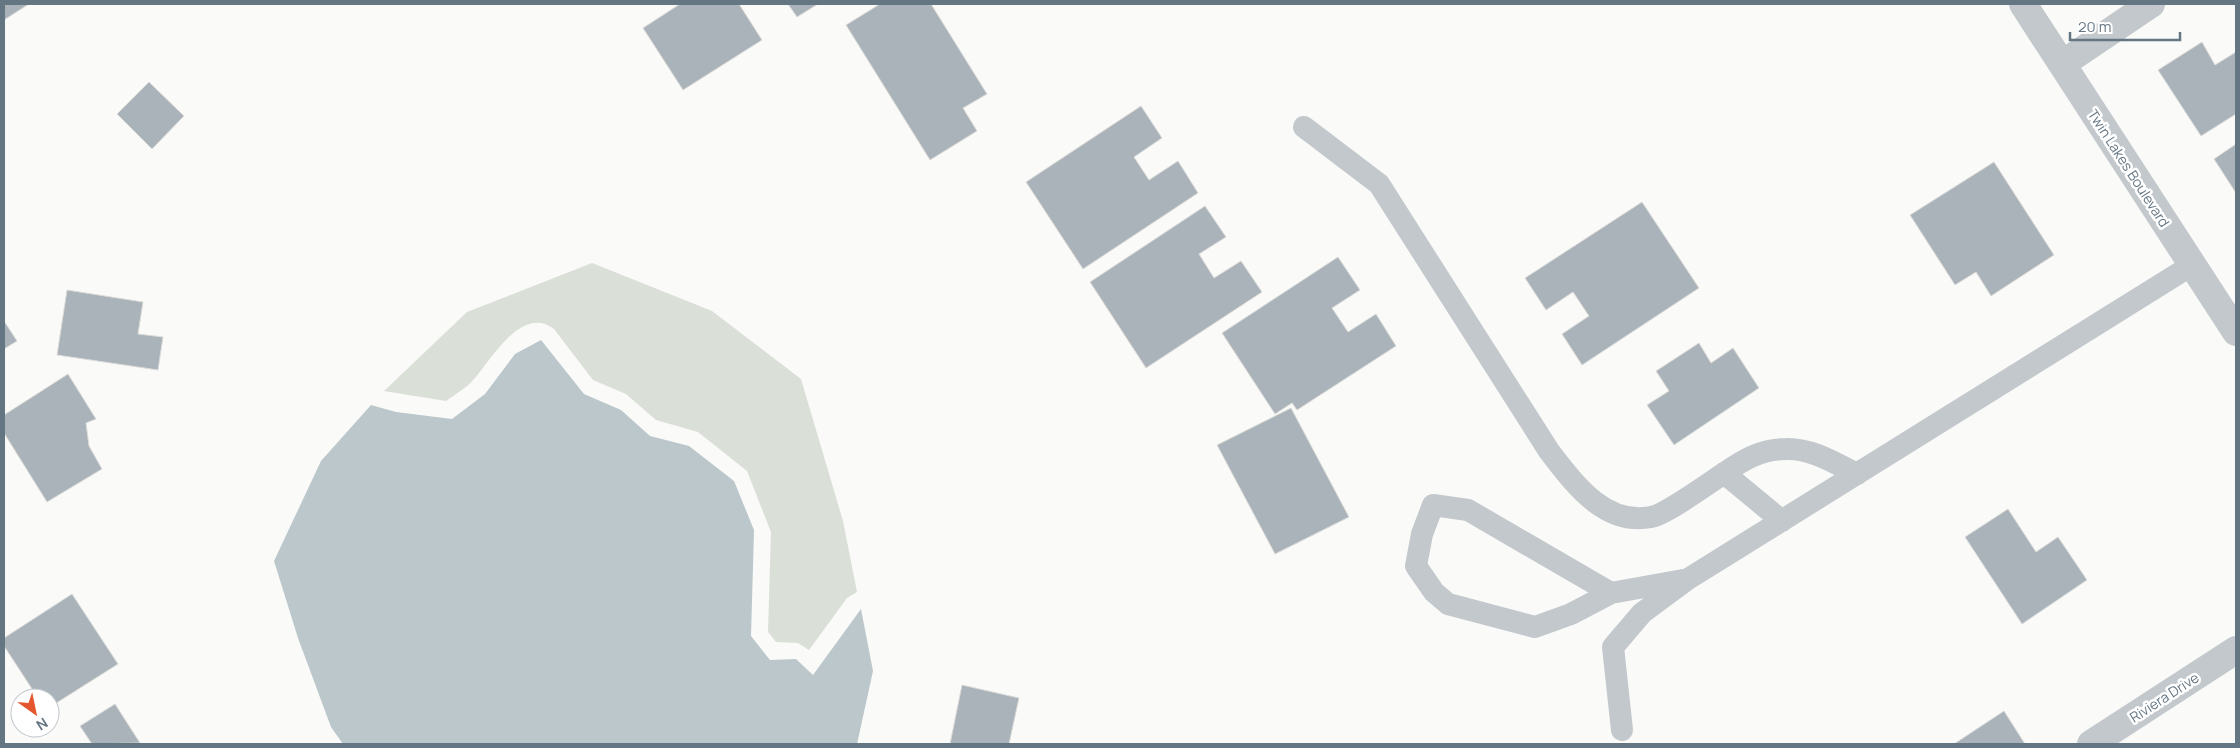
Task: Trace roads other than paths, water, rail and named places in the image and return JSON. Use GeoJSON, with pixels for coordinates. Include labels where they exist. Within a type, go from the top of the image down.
{"type":"FeatureCollection","features":[{"type":"Feature","properties":{"kind":"street","name":"Twin Lakes Boulevard"},"geometry":{"type":"LineString","coordinates":[[2023,4],[2236,332]]}},
{"type":"Feature","properties":{"kind":"street"},"geometry":{"type":"LineString","coordinates":[[2062,64],[2152,4]]}},
{"type":"Feature","properties":{"kind":"street","name":"Riviera Drive"},"geometry":{"type":"LineString","coordinates":[[2091,744],[2236,650]]}},
{"type":"Feature","properties":{"kind":"lane"},"geometry":{"type":"LineString","coordinates":[[1304,127],[1379,184],[1549,451],[1581,492],[1616,516],[1652,517],[1750,455],[1786,449],[1817,454],[1857,474]]}},
{"type":"Feature","properties":{"kind":"lane"},"geometry":{"type":"LineString","coordinates":[[1622,730],[1613,647],[1642,613],[1688,579],[2192,265]]}},
{"type":"Feature","properties":{"kind":"lane"},"geometry":{"type":"LineString","coordinates":[[1724,473],[1782,521]]}},
{"type":"Feature","properties":{"kind":"lane"},"geometry":{"type":"LineString","coordinates":[[1612,593],[1468,510],[1433,505],[1422,534],[1416,566],[1434,592],[1448,604],[1534,627],[1571,614],[1612,593],[1688,579]]}}]}
